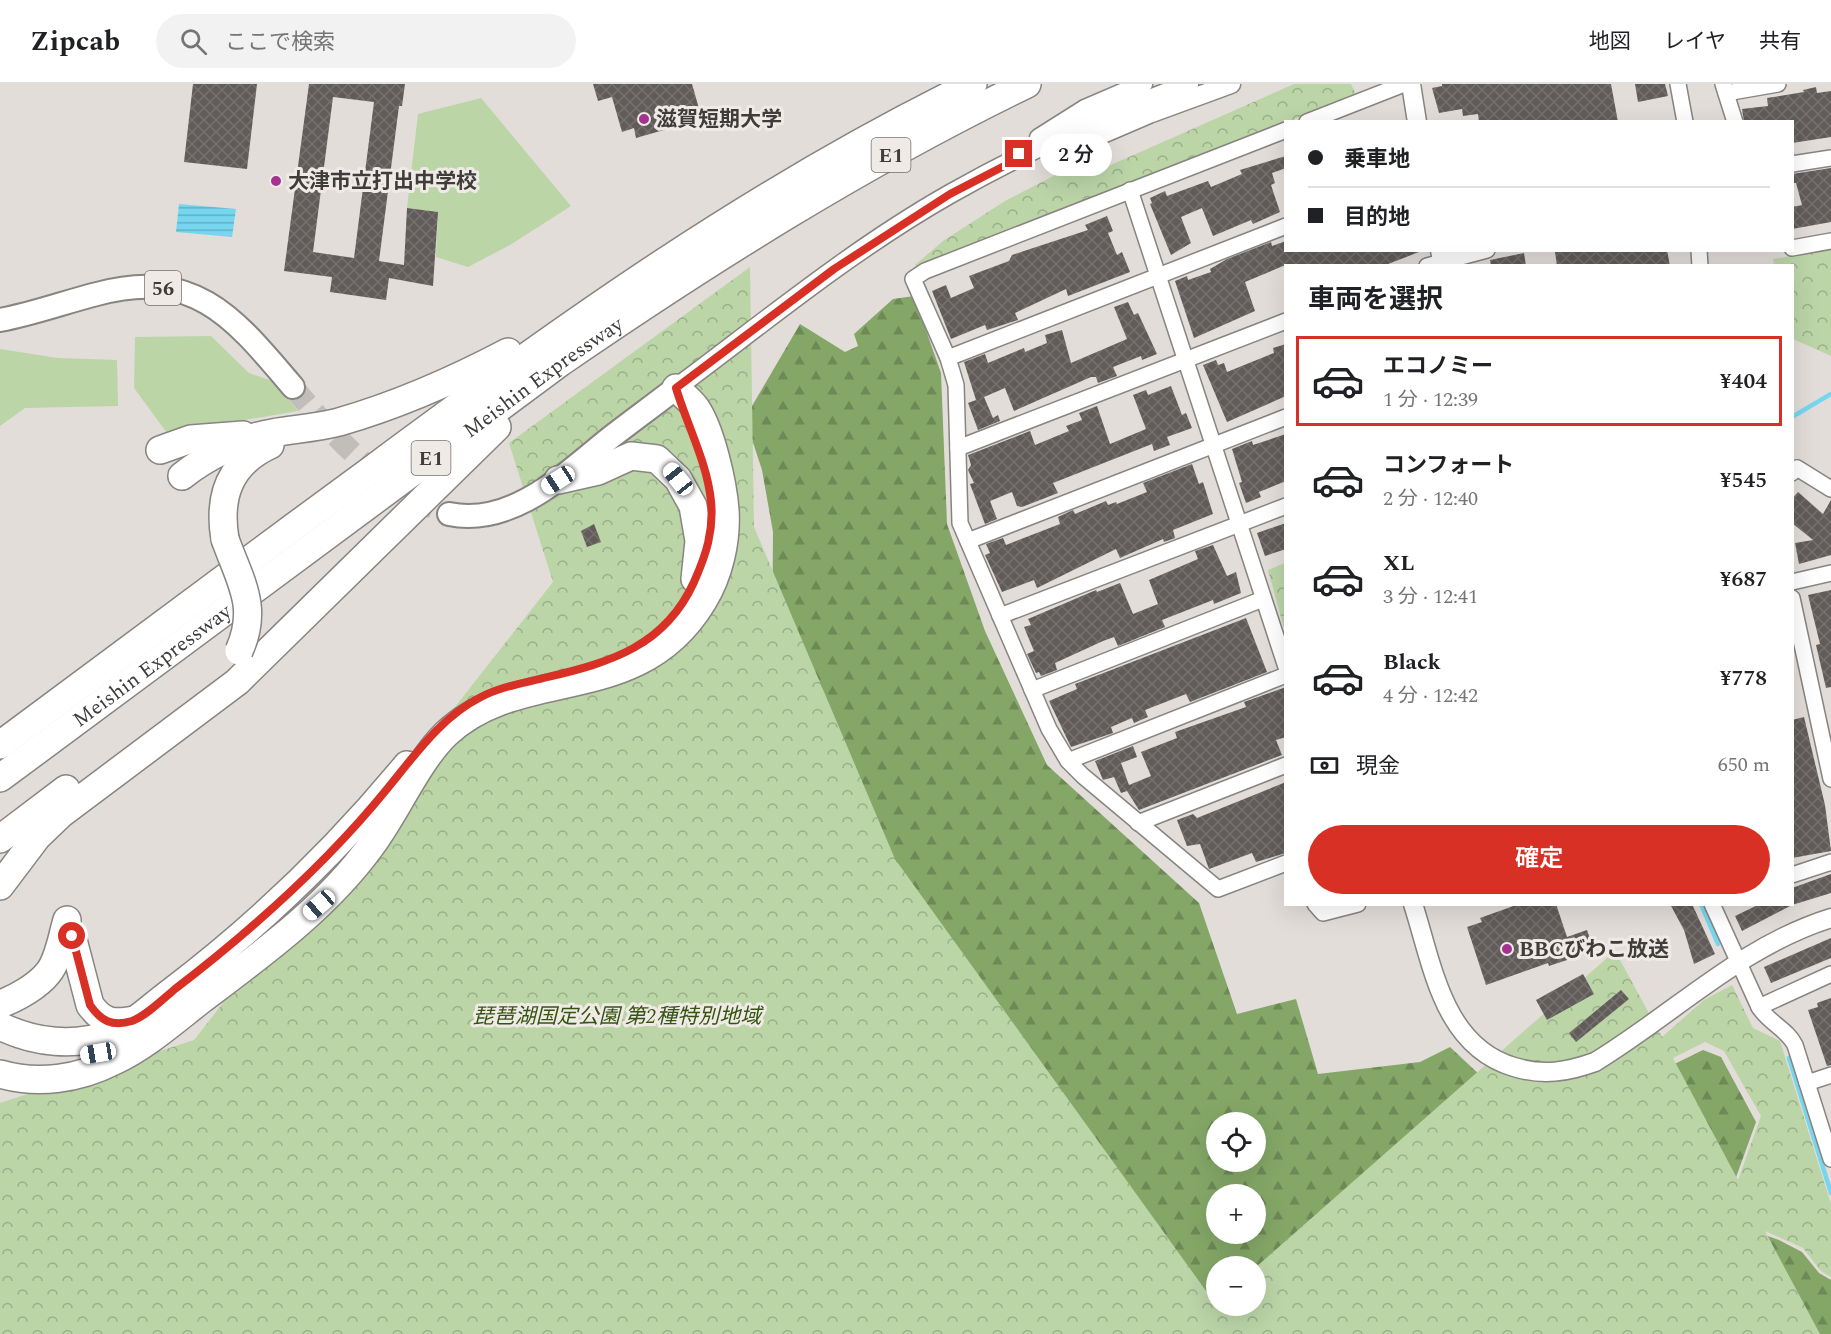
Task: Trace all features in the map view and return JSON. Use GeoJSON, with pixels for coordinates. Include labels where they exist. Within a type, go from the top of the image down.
{"type":"FeatureCollection","features":[{"type":"Feature","properties":{"kind":"highway","name":"Meishin Expressway"},"geometry":{"type":"LineString","coordinates":[[0,745],[586,312],[691,243],[817,165],[973,84]]}},
{"type":"Feature","properties":{"kind":"highway","name":"Meishin Expressway"},"geometry":{"type":"LineString","coordinates":[[0,778],[561,362],[758,232],[905,146],[1028,84]]}},
{"type":"Feature","properties":{"kind":"highway"},"geometry":{"type":"LineString","coordinates":[[0,885],[37,837],[61,814],[251,669],[500,424],[567,373],[645,319],[758,232]]}},
{"type":"Feature","properties":{"kind":"highway"},"geometry":{"type":"LineString","coordinates":[[10,831],[198,691],[230,665],[239,651],[247,634],[250,615],[225,539],[221,508],[223,494],[239,465],[259,450],[304,430],[373,412],[420,395],[586,312]]}},
{"type":"Feature","properties":{"kind":"highway"},"geometry":{"type":"LineString","coordinates":[[0,1074],[33,1081],[76,1075],[115,1061],[143,1029],[207,965],[293,889],[362,819],[435,731],[453,715],[482,697],[513,684],[607,662],[633,650],[668,623],[681,607],[707,552],[711,500],[702,463],[676,388]]}},
{"type":"Feature","properties":{"kind":"highway"},"geometry":{"type":"LineString","coordinates":[[0,1042],[40,1055],[77,1056],[110,1051],[279,939],[348,875],[371,846],[433,749],[447,733],[468,718],[511,699],[605,676],[646,659],[683,629],[706,597],[715,575],[722,549],[725,519],[720,472],[707,435],[696,408],[676,388]]}},
{"type":"Feature","properties":{"kind":"highway"},"geometry":{"type":"LineString","coordinates":[[160,450],[191,439],[304,430]]}},
{"type":"Feature","properties":{"kind":"highway"},"geometry":{"type":"LineString","coordinates":[[182,476],[200,462],[269,433]]}},
{"type":"Feature","properties":{"kind":"highway"},"geometry":{"type":"LineString","coordinates":[[558,480],[598,471],[631,456],[657,459],[678,479],[693,506],[699,542],[695,579]]}},
{"type":"Feature","properties":{"kind":"highway"},"geometry":{"type":"LineString","coordinates":[[0,1004],[23,993],[48,973],[69,928],[90,1005],[100,1018],[114,1024],[143,1029]]}},
{"type":"Feature","properties":{"kind":"highway"},"geometry":{"type":"LineString","coordinates":[[0,1026],[30,1037],[64,1043],[143,1029]]}},
{"type":"Feature","properties":{"kind":"main road","name":"56"},"geometry":{"type":"LineString","coordinates":[[0,321],[121,288],[149,287],[177,290],[205,300],[221,310],[258,346],[293,387]]}},
{"type":"Feature","properties":{"kind":"main road"},"geometry":{"type":"LineString","coordinates":[[449,514],[476,516],[507,509],[527,500],[558,480],[676,388]]}},
{"type":"Feature","properties":{"kind":"street"},"geometry":{"type":"LineString","coordinates":[[1010,163],[1036,140],[1084,109],[1143,84]]}},
{"type":"Feature","properties":{"kind":"street"},"geometry":{"type":"LineString","coordinates":[[676,388],[834,269],[950,194],[1063,136],[1133,104],[1189,84]]}},
{"type":"Feature","properties":{"kind":"street"},"geometry":{"type":"LineString","coordinates":[[1063,136],[1100,135],[1231,84]]}},
{"type":"Feature","properties":{"kind":"street"},"geometry":{"type":"LineString","coordinates":[[1312,120],[1404,84]]}},
{"type":"Feature","properties":{"kind":"street"},"geometry":{"type":"LineString","coordinates":[[1411,84],[1417,120]]}},
{"type":"Feature","properties":{"kind":"street"},"geometry":{"type":"LineString","coordinates":[[1678,84],[1681,120]]}},
{"type":"Feature","properties":{"kind":"street"},"geometry":{"type":"LineString","coordinates":[[1734,120],[1724,89],[1779,84]]}},
{"type":"Feature","properties":{"kind":"street"},"geometry":{"type":"LineString","coordinates":[[1284,131],[925,271],[913,279],[948,358],[956,385],[960,523],[1049,729],[1068,761],[1218,889],[1284,864]]}},
{"type":"Feature","properties":{"kind":"street"},"geometry":{"type":"LineString","coordinates":[[1794,164],[1831,158]]}},
{"type":"Feature","properties":{"kind":"street"},"geometry":{"type":"LineString","coordinates":[[1130,190],[1284,661]]}},
{"type":"Feature","properties":{"kind":"street"},"geometry":{"type":"LineString","coordinates":[[948,358],[1284,227]]}},
{"type":"Feature","properties":{"kind":"street"},"geometry":{"type":"LineString","coordinates":[[1794,248],[1831,241]]}},
{"type":"Feature","properties":{"kind":"street"},"geometry":{"type":"LineString","coordinates":[[1438,260],[1477,252]]}},
{"type":"Feature","properties":{"kind":"street"},"geometry":{"type":"LineString","coordinates":[[958,448],[1284,322]]}},
{"type":"Feature","properties":{"kind":"street"},"geometry":{"type":"LineString","coordinates":[[968,541],[1284,418]]}},
{"type":"Feature","properties":{"kind":"street"},"geometry":{"type":"LineString","coordinates":[[1794,471],[1797,468],[1831,489]]}},
{"type":"Feature","properties":{"kind":"street"},"geometry":{"type":"LineString","coordinates":[[1000,616],[1284,507]]}},
{"type":"Feature","properties":{"kind":"street"},"geometry":{"type":"LineString","coordinates":[[1794,582],[1831,573]]}},
{"type":"Feature","properties":{"kind":"street"},"geometry":{"type":"LineString","coordinates":[[1032,690],[1263,599]]}},
{"type":"Feature","properties":{"kind":"street"},"geometry":{"type":"LineString","coordinates":[[1794,607],[1831,779]]}},
{"type":"Feature","properties":{"kind":"street"},"geometry":{"type":"LineString","coordinates":[[1068,761],[1284,676]]}},
{"type":"Feature","properties":{"kind":"street"},"geometry":{"type":"LineString","coordinates":[[1138,823],[1284,766]]}},
{"type":"Feature","properties":{"kind":"street"},"geometry":{"type":"LineString","coordinates":[[1794,875],[1831,862]]}},
{"type":"Feature","properties":{"kind":"street"},"geometry":{"type":"LineString","coordinates":[[1317,906],[1323,913],[1350,906]]}},
{"type":"Feature","properties":{"kind":"street"},"geometry":{"type":"LineString","coordinates":[[1414,906],[1442,998],[1456,1026],[1472,1045],[1500,1063],[1528,1071],[1555,1073],[1573,1070],[1595,1062],[1738,962],[1790,934],[1831,918]]}},
{"type":"Feature","properties":{"kind":"street"},"geometry":{"type":"LineString","coordinates":[[1713,906],[1759,1007],[1768,1020],[1791,1037],[1831,1158]]}},
{"type":"Feature","properties":{"kind":"street"},"geometry":{"type":"LineString","coordinates":[[1759,1007],[1831,974]]}},
{"type":"Feature","properties":{"kind":"street"},"geometry":{"type":"LineString","coordinates":[[1807,1083],[1831,1075]]}},
{"type":"Feature","properties":{"kind":"green space"},"geometry":{"type":"Polygon","coordinates":[[[1294,84],[1351,84],[1356,95],[1293,120],[1284,120],[1284,123],[916,269],[915,265],[943,241],[1005,201],[1067,169],[1104,168],[1294,84]]]}},
{"type":"Feature","properties":{"kind":"green space"},"geometry":{"type":"Polygon","coordinates":[[[481,98],[571,206],[510,245],[468,267],[436,257],[438,212],[407,208],[418,114],[481,98]]]}},
{"type":"Feature","properties":{"kind":"green space"},"geometry":{"type":"Polygon","coordinates":[[[1831,249],[1831,356],[1794,339],[1794,264],[1774,264],[1773,259],[1831,249]]]}},
{"type":"Feature","properties":{"kind":"green space","name":"琵琶湖国定公園 第2種特別地域"},"geometry":{"type":"Polygon","coordinates":[[[750,267],[754,527],[895,859],[1206,1291],[1206,1316],[1266,1316],[1266,1258],[1615,951],[1662,1037],[1704,1000],[1732,985],[1753,1028],[1780,1041],[1831,1204],[1831,1277],[1821,1271],[1803,1248],[1765,1231],[1820,1334],[0,1334],[0,1103],[194,1040],[553,582],[509,443],[750,267]],[[1705,1042],[1673,1058],[1738,1180],[1761,1116],[1724,1051],[1705,1042]]]}},
{"type":"Feature","properties":{"kind":"green space","name":"琵琶湖国定公園 第2種特別地域"},"geometry":{"type":"Polygon","coordinates":[[[914,296],[941,373],[947,524],[985,631],[1047,765],[1199,903],[1237,1014],[1296,999],[1318,1074],[1420,1062],[1450,1047],[1482,1077],[1599,1101],[1703,1050],[1721,1057],[1756,1122],[1726,1205],[1742,1227],[1779,1240],[1802,1252],[1819,1273],[1831,1280],[1831,1334],[0,1334],[152,1078],[772,657],[773,532],[762,470],[745,418],[800,324],[845,352],[858,346],[854,334],[893,299],[914,296]]]}},
{"type":"Feature","properties":{"kind":"green space"},"geometry":{"type":"Polygon","coordinates":[[[211,336],[249,373],[275,382],[298,411],[167,433],[134,388],[135,337],[211,336]]]}},
{"type":"Feature","properties":{"kind":"green space"},"geometry":{"type":"Polygon","coordinates":[[[0,349],[58,358],[117,360],[118,406],[25,408],[0,426],[0,349]]]}},
{"type":"Feature","properties":{"kind":"green space"},"geometry":{"type":"Polygon","coordinates":[[[1284,563],[1284,628],[1268,570],[1284,563]]]}},
{"type":"Feature","properties":{"kind":"water"},"geometry":{"type":"Polygon","coordinates":[[[179,204],[236,209],[232,237],[176,232],[179,204]]]}},
{"type":"Feature","properties":{"kind":"building"},"geometry":{"type":"Polygon","coordinates":[[[193,84],[257,84],[247,169],[184,162],[193,84]]]}},
{"type":"Feature","properties":{"kind":"building"},"geometry":{"type":"Polygon","coordinates":[[[309,84],[405,84],[402,106],[399,106],[379,261],[404,265],[407,208],[438,212],[433,286],[389,278],[386,300],[330,292],[332,277],[284,271],[309,84]],[[333,97],[313,252],[354,258],[374,102],[333,97]]]}},
{"type":"Feature","properties":{"kind":"building"},"geometry":{"type":"Polygon","coordinates":[[[593,84],[692,84],[702,119],[636,138],[634,128],[622,132],[612,97],[598,101],[593,84]]]}},
{"type":"Feature","properties":{"kind":"building"},"geometry":{"type":"Polygon","coordinates":[[[1442,84],[1611,84],[1618,120],[1479,120],[1478,114],[1463,116],[1462,109],[1439,113],[1432,88],[1442,86],[1442,84]]]}},
{"type":"Feature","properties":{"kind":"building"},"geometry":{"type":"Polygon","coordinates":[[[1635,84],[1665,84],[1668,96],[1638,102],[1635,84]]]}},
{"type":"Feature","properties":{"kind":"building"},"geometry":{"type":"Polygon","coordinates":[[[1816,87],[1817,93],[1831,91],[1831,137],[1794,143],[1794,120],[1744,120],[1742,109],[1768,106],[1767,98],[1804,92],[1803,90],[1816,87]]]}},
{"type":"Feature","properties":{"kind":"building"},"geometry":{"type":"Polygon","coordinates":[[[1284,157],[1284,169],[1272,173],[1275,183],[1271,185],[1280,212],[1253,224],[1251,220],[1213,236],[1202,208],[1181,217],[1191,243],[1171,255],[1150,204],[1152,203],[1150,198],[1165,191],[1167,196],[1208,181],[1211,187],[1242,174],[1240,170],[1284,157]]]}},
{"type":"Feature","properties":{"kind":"building"},"geometry":{"type":"Polygon","coordinates":[[[1831,168],[1831,222],[1794,229],[1794,207],[1802,205],[1796,183],[1794,183],[1794,174],[1831,168]]]}},
{"type":"Feature","properties":{"kind":"building"},"geometry":{"type":"Polygon","coordinates":[[[1107,216],[1113,231],[1108,233],[1117,255],[1122,252],[1130,272],[1068,296],[1066,289],[1015,313],[1018,320],[987,330],[985,325],[951,339],[932,291],[946,285],[951,298],[974,288],[969,276],[1009,261],[1012,255],[1088,230],[1085,225],[1107,216]]]}},
{"type":"Feature","properties":{"kind":"building"},"geometry":{"type":"Polygon","coordinates":[[[1271,242],[1272,246],[1284,242],[1284,252],[1419,252],[1388,264],[1284,264],[1284,266],[1245,282],[1255,311],[1194,338],[1175,281],[1187,276],[1188,280],[1211,272],[1210,269],[1227,259],[1271,242]]]}},
{"type":"Feature","properties":{"kind":"building"},"geometry":{"type":"Polygon","coordinates":[[[1555,252],[1667,252],[1670,264],[1557,264],[1555,252]]]}},
{"type":"Feature","properties":{"kind":"building"},"geometry":{"type":"Polygon","coordinates":[[[1524,253],[1526,264],[1491,264],[1490,260],[1524,253]]]}},
{"type":"Feature","properties":{"kind":"building"},"geometry":{"type":"Polygon","coordinates":[[[1128,302],[1134,315],[1138,313],[1157,354],[1142,360],[1141,356],[1113,367],[1117,376],[1098,383],[1096,377],[1091,377],[1014,411],[1005,388],[984,397],[993,418],[998,415],[1000,421],[978,430],[968,403],[976,400],[964,362],[985,354],[988,363],[1024,348],[1025,352],[1047,343],[1045,335],[1062,330],[1071,363],[1127,339],[1114,307],[1128,302]]]}},
{"type":"Feature","properties":{"kind":"building"},"geometry":{"type":"Polygon","coordinates":[[[1284,345],[1284,397],[1227,422],[1203,365],[1216,360],[1218,365],[1224,363],[1227,372],[1274,353],[1273,348],[1284,345]]]}},
{"type":"Feature","properties":{"kind":"building"},"geometry":{"type":"Polygon","coordinates":[[[1171,386],[1182,415],[1186,413],[1192,428],[1167,437],[1170,445],[1154,451],[1152,444],[1053,483],[1058,493],[1022,507],[1017,506],[1012,492],[990,501],[997,519],[985,524],[970,484],[974,483],[968,470],[971,465],[968,455],[1030,431],[1035,445],[1069,431],[1066,426],[1082,420],[1079,413],[1097,406],[1110,444],[1146,429],[1133,395],[1146,390],[1148,395],[1171,386]]]}},
{"type":"Feature","properties":{"kind":"building"},"geometry":{"type":"Polygon","coordinates":[[[1284,435],[1284,482],[1259,492],[1261,497],[1246,503],[1232,449],[1252,441],[1253,445],[1284,435]]]}},
{"type":"Feature","properties":{"kind":"building"},"geometry":{"type":"Polygon","coordinates":[[[1192,464],[1199,484],[1203,482],[1213,514],[1173,530],[1175,538],[1164,542],[1163,539],[1120,558],[1116,549],[1037,588],[1034,580],[1002,592],[985,555],[990,553],[986,544],[1003,538],[1006,545],[1060,524],[1058,517],[1073,510],[1075,514],[1106,501],[1108,505],[1116,502],[1117,504],[1147,492],[1143,483],[1192,464]]]}},
{"type":"Feature","properties":{"kind":"building"},"geometry":{"type":"Polygon","coordinates":[[[1798,492],[1823,514],[1831,500],[1831,555],[1799,564],[1795,543],[1813,540],[1794,525],[1794,497],[1798,492]]]}},
{"type":"Feature","properties":{"kind":"building"},"geometry":{"type":"Polygon","coordinates":[[[594,524],[601,542],[587,547],[581,531],[594,524]]]}},
{"type":"Feature","properties":{"kind":"building"},"geometry":{"type":"Polygon","coordinates":[[[1284,524],[1284,550],[1265,556],[1257,533],[1284,524]]]}},
{"type":"Feature","properties":{"kind":"building"},"geometry":{"type":"Polygon","coordinates":[[[1213,545],[1227,576],[1236,572],[1241,593],[1214,604],[1213,600],[1162,620],[1165,627],[1118,646],[1114,637],[1103,641],[1055,663],[1057,670],[1041,676],[1039,672],[1036,673],[1027,654],[1034,651],[1024,627],[1031,625],[1028,619],[1096,590],[1097,592],[1120,583],[1133,614],[1158,604],[1149,580],[1198,559],[1195,551],[1213,545]]]}},
{"type":"Feature","properties":{"kind":"building"},"geometry":{"type":"Polygon","coordinates":[[[1831,590],[1831,687],[1826,688],[1816,645],[1820,644],[1808,595],[1831,590]]]}},
{"type":"Feature","properties":{"kind":"building"},"geometry":{"type":"Polygon","coordinates":[[[1246,618],[1267,672],[1190,702],[1186,694],[1145,710],[1148,717],[1134,723],[1132,718],[1111,727],[1113,733],[1071,747],[1049,701],[1077,689],[1075,684],[1246,618]]]}},
{"type":"Feature","properties":{"kind":"building"},"geometry":{"type":"Polygon","coordinates":[[[1284,688],[1284,738],[1276,740],[1282,755],[1139,810],[1127,791],[1121,793],[1114,777],[1103,780],[1095,761],[1133,746],[1137,757],[1121,763],[1129,785],[1151,776],[1141,752],[1177,738],[1175,732],[1246,707],[1244,702],[1284,688]]]}},
{"type":"Feature","properties":{"kind":"building"},"geometry":{"type":"Polygon","coordinates":[[[1804,717],[1825,805],[1831,851],[1794,858],[1794,720],[1804,717]]]}},
{"type":"Feature","properties":{"kind":"building"},"geometry":{"type":"Polygon","coordinates":[[[1284,783],[1284,854],[1256,862],[1252,853],[1209,869],[1200,844],[1187,846],[1177,820],[1193,814],[1197,818],[1284,783]]]}},
{"type":"Feature","properties":{"kind":"building"},"geometry":{"type":"Polygon","coordinates":[[[1831,874],[1831,893],[1794,904],[1794,887],[1831,874]]]}},
{"type":"Feature","properties":{"kind":"building","name":"BBCびわこ放送"},"geometry":{"type":"Polygon","coordinates":[[[1513,906],[1557,906],[1567,937],[1587,930],[1594,951],[1549,966],[1548,963],[1486,985],[1467,927],[1482,922],[1480,918],[1513,906]]]}},
{"type":"Feature","properties":{"kind":"building"},"geometry":{"type":"Polygon","coordinates":[[[1671,906],[1693,906],[1715,954],[1694,964],[1684,930],[1671,906]]]}},
{"type":"Feature","properties":{"kind":"building"},"geometry":{"type":"Polygon","coordinates":[[[1756,906],[1790,906],[1742,931],[1735,916],[1756,906]]]}},
{"type":"Feature","properties":{"kind":"building"},"geometry":{"type":"Polygon","coordinates":[[[1831,938],[1831,958],[1771,983],[1764,967],[1831,938]]]}},
{"type":"Feature","properties":{"kind":"building"},"geometry":{"type":"Polygon","coordinates":[[[1583,974],[1594,994],[1547,1020],[1536,1000],[1583,974]]]}},
{"type":"Feature","properties":{"kind":"building"},"geometry":{"type":"Polygon","coordinates":[[[1621,990],[1629,999],[1576,1042],[1569,1033],[1621,990]]]}},
{"type":"Feature","properties":{"kind":"building"},"geometry":{"type":"Polygon","coordinates":[[[1831,998],[1831,1065],[1827,1066],[1808,1010],[1818,1007],[1817,1003],[1831,998]]]}},
{"type":"Feature","properties":{"kind":"waterway"},"geometry":{"type":"LineString","coordinates":[[1794,416],[1831,394]]}},
{"type":"Feature","properties":{"kind":"waterway"},"geometry":{"type":"LineString","coordinates":[[1702,906],[1718,944]]}},
{"type":"Feature","properties":{"kind":"waterway"},"geometry":{"type":"LineString","coordinates":[[1789,1058],[1831,1193]]}},
{"type":"Feature","properties":{"kind":"tunnel"},"geometry":{"type":"LineString","coordinates":[[293,387],[319,418],[362,461],[415,500],[449,514]]}},
{"type":"Feature","properties":{"kind":"place","name":"滋賀短期大学"},"geometry":{"type":"Point","coordinates":[644,119]}},
{"type":"Feature","properties":{"kind":"place","name":"大津市立打出中学校"},"geometry":{"type":"Point","coordinates":[276,181]}},
{"type":"Feature","properties":{"kind":"place","name":"BBCびわこ放送"},"geometry":{"type":"Point","coordinates":[1507,949]}},
{"type":"Feature","properties":{"kind":"route"},"geometry":{"type":"LineString","coordinates":[[72,936],[90,1005],[100,1018],[107,1022],[114,1024],[134,1020],[207,965],[293,889],[362,819],[435,731],[453,715],[482,697],[513,684],[607,662],[652,638],[681,607],[707,552],[710,537],[711,500],[708,483],[676,388],[834,269],[950,194],[1010,163],[1019,154]]}}]}
